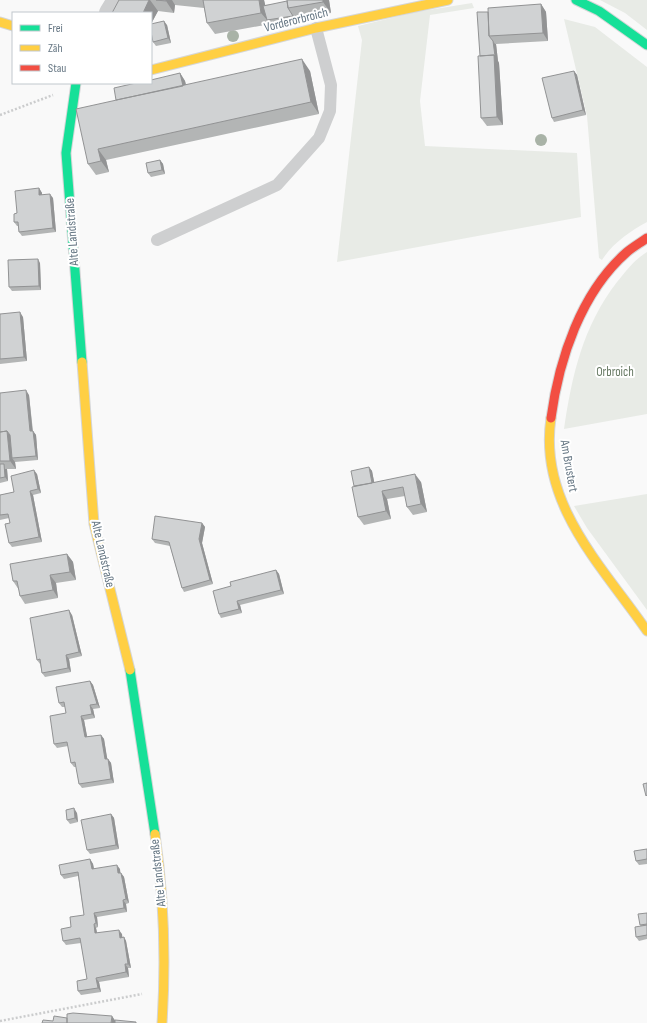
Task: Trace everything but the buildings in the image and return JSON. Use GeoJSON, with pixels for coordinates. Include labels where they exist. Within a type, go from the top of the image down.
{"type":"FeatureCollection","features":[{"type":"Feature","properties":{"kind":"street"},"geometry":{"type":"LineString","coordinates":[[111,12],[118,0]]}},
{"type":"Feature","properties":{"kind":"street","name":"Vorderorbroich"},"geometry":{"type":"LineString","coordinates":[[152,70],[316,28],[448,0]]}},
{"type":"Feature","properties":{"kind":"street"},"geometry":{"type":"LineString","coordinates":[[576,0],[604,15],[647,45]]}},
{"type":"Feature","properties":{"kind":"street"},"geometry":{"type":"LineString","coordinates":[[0,22],[12,26]]}},
{"type":"Feature","properties":{"kind":"street","name":"Alte Landstraße"},"geometry":{"type":"LineString","coordinates":[[76,85],[66,153],[94,524],[129,663],[160,871],[166,971],[162,1023]]}},
{"type":"Feature","properties":{"kind":"street","name":"Am Brustert"},"geometry":{"type":"LineString","coordinates":[[647,238],[636,244],[613,264],[599,283],[583,312],[568,348],[555,392],[550,423],[550,454],[559,494],[572,524],[589,553],[647,631]]}},
{"type":"Feature","properties":{"kind":"lane"},"geometry":{"type":"LineString","coordinates":[[157,240],[277,186],[319,138],[330,111],[331,85],[316,28]]}},
{"type":"Feature","properties":{"kind":"path"},"geometry":{"type":"LineString","coordinates":[[0,114],[76,85]]}},
{"type":"Feature","properties":{"kind":"path"},"geometry":{"type":"LineString","coordinates":[[0,1021],[164,990]]}},
{"type":"Feature","properties":{"kind":"green space"},"geometry":{"type":"Polygon","coordinates":[[[600,0],[647,0],[647,30],[625,13],[600,0]]]}},
{"type":"Feature","properties":{"kind":"green space"},"geometry":{"type":"Polygon","coordinates":[[[472,3],[474,8],[430,15],[420,101],[425,146],[577,153],[581,217],[337,262],[362,40],[358,26],[416,12],[472,3]]]}},
{"type":"Feature","properties":{"kind":"green space"},"geometry":{"type":"Polygon","coordinates":[[[564,19],[595,27],[647,67],[647,222],[622,238],[602,260],[599,258],[587,116],[564,19]]]}},
{"type":"Feature","properties":{"kind":"green space","name":"Orbroich"},"geometry":{"type":"Polygon","coordinates":[[[647,252],[647,414],[564,429],[575,370],[587,334],[605,299],[617,282],[634,262],[647,252]]]}},
{"type":"Feature","properties":{"kind":"green space"},"geometry":{"type":"Polygon","coordinates":[[[647,494],[647,610],[587,528],[574,506],[647,494]]]}},
{"type":"Feature","properties":{"kind":"traffic: fast"},"geometry":{"type":"LineString","coordinates":[[576,0],[599,11],[647,45]]}},
{"type":"Feature","properties":{"kind":"traffic: fast"},"geometry":{"type":"LineString","coordinates":[[76,84],[66,153],[82,362]]}},
{"type":"Feature","properties":{"kind":"traffic: fast"},"geometry":{"type":"LineString","coordinates":[[130,670],[155,834]]}},
{"type":"Feature","properties":{"kind":"traffic: slow"},"geometry":{"type":"LineString","coordinates":[[152,70],[316,28],[448,0]]}},
{"type":"Feature","properties":{"kind":"traffic: slow"},"geometry":{"type":"LineString","coordinates":[[0,22],[12,26]]}},
{"type":"Feature","properties":{"kind":"traffic: slow"},"geometry":{"type":"LineString","coordinates":[[82,362],[94,524],[130,670]]}},
{"type":"Feature","properties":{"kind":"traffic: slow"},"geometry":{"type":"LineString","coordinates":[[551,418],[550,449],[554,479],[564,506],[578,533],[594,558],[647,631]]}},
{"type":"Feature","properties":{"kind":"traffic: slow"},"geometry":{"type":"LineString","coordinates":[[155,834],[163,928],[164,976],[162,1023]]}},
{"type":"Feature","properties":{"kind":"traffic: jam"},"geometry":{"type":"LineString","coordinates":[[551,418],[566,350],[585,307],[611,268],[627,252],[647,238]]}}]}
